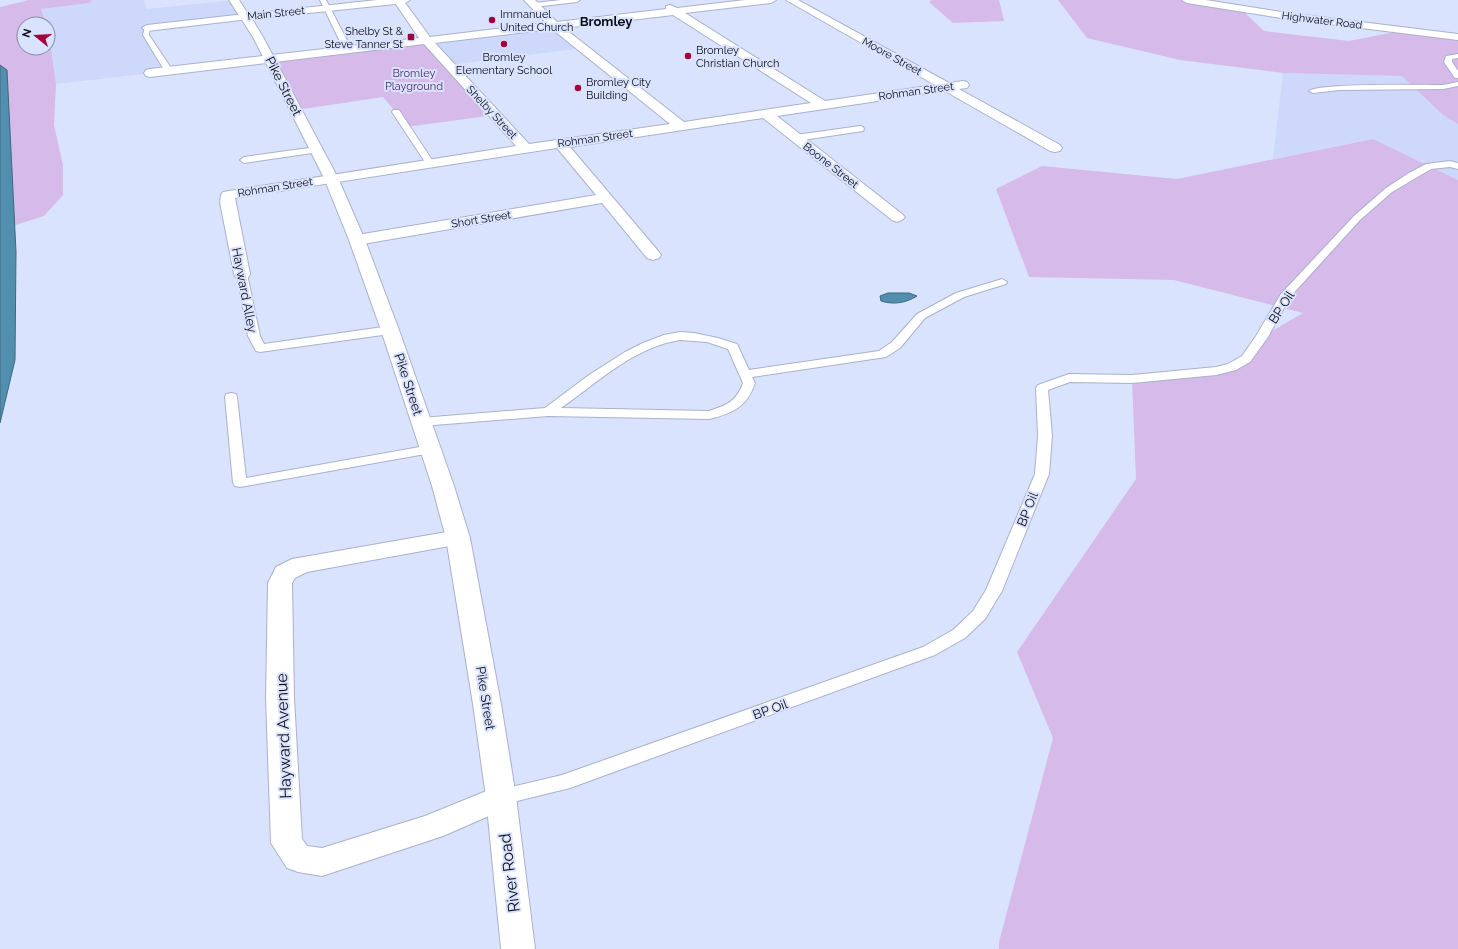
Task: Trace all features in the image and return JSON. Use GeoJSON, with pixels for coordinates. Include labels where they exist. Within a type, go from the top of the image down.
{"type":"FeatureCollection","features":[{"type":"Feature","properties":{"kind":"street","name":"Pike Street"},"geometry":{"type":"LineString","coordinates":[[234,0],[258,37],[270,59],[331,178],[357,240],[431,449],[458,538],[487,704],[500,797]]}},
{"type":"Feature","properties":{"kind":"street","name":"Main Street"},"geometry":{"type":"LineString","coordinates":[[147,28],[245,17],[325,4],[400,0]]}},
{"type":"Feature","properties":{"kind":"street","name":"Shelby Street"},"geometry":{"type":"LineString","coordinates":[[400,0],[427,41],[526,149]]}},
{"type":"Feature","properties":{"kind":"street"},"geometry":{"type":"LineString","coordinates":[[660,0],[822,105]]}},
{"type":"Feature","properties":{"kind":"street"},"geometry":{"type":"LineString","coordinates":[[150,73],[771,0]]}},
{"type":"Feature","properties":{"kind":"street","name":"Moore Street"},"geometry":{"type":"LineString","coordinates":[[791,0],[1055,148]]}},
{"type":"Feature","properties":{"kind":"street","name":"Highwater Road"},"geometry":{"type":"LineString","coordinates":[[1187,0],[1288,16],[1458,37]]}},
{"type":"Feature","properties":{"kind":"street"},"geometry":{"type":"LineString","coordinates":[[531,2],[554,25],[681,126]]}},
{"type":"Feature","properties":{"kind":"street","name":"Rohman Street"},"geometry":{"type":"LineString","coordinates":[[228,195],[430,163],[963,85]]}},
{"type":"Feature","properties":{"kind":"street","name":"Boone Street"},"geometry":{"type":"LineString","coordinates":[[765,113],[897,218]]}},
{"type":"Feature","properties":{"kind":"street"},"geometry":{"type":"LineString","coordinates":[[560,144],[654,255]]}},
{"type":"Feature","properties":{"kind":"street","name":"Hayward Alley"},"geometry":{"type":"LineString","coordinates":[[228,195],[228,202],[242,274]]}},
{"type":"Feature","properties":{"kind":"street","name":"Short Street"},"geometry":{"type":"LineString","coordinates":[[357,240],[606,198]]}},
{"type":"Feature","properties":{"kind":"street","name":"Hayward Avenue"},"geometry":{"type":"LineString","coordinates":[[458,538],[301,566],[285,573],[280,583],[280,698],[287,843],[298,858],[322,862],[432,828],[500,797]]}},
{"type":"Feature","properties":{"kind":"street","name":"River Road"},"geometry":{"type":"LineString","coordinates":[[500,797],[518,949]]}},
{"type":"Feature","properties":{"kind":"lane"},"geometry":{"type":"LineString","coordinates":[[531,2],[577,0]]}},
{"type":"Feature","properties":{"kind":"lane"},"geometry":{"type":"LineString","coordinates":[[325,4],[348,50]]}},
{"type":"Feature","properties":{"kind":"lane"},"geometry":{"type":"LineString","coordinates":[[147,28],[146,35],[169,71]]}},
{"type":"Feature","properties":{"kind":"lane"},"geometry":{"type":"LineString","coordinates":[[1458,56],[1449,58],[1448,62],[1458,76]]}},
{"type":"Feature","properties":{"kind":"lane"},"geometry":{"type":"LineString","coordinates":[[1313,91],[1339,88],[1443,87],[1458,84]]}},
{"type":"Feature","properties":{"kind":"lane"},"geometry":{"type":"LineString","coordinates":[[396,112],[430,163]]}},
{"type":"Feature","properties":{"kind":"lane"},"geometry":{"type":"LineString","coordinates":[[796,138],[860,129]]}},
{"type":"Feature","properties":{"kind":"lane"},"geometry":{"type":"LineString","coordinates":[[244,160],[316,150]]}},
{"type":"Feature","properties":{"kind":"lane","name":"BP Oil"},"geometry":{"type":"LineString","coordinates":[[500,797],[563,783],[642,756],[929,651],[959,634],[979,615],[994,591],[1042,474],[1045,436],[1042,388],[1069,378],[1132,379],[1216,371],[1232,367],[1246,359],[1262,338],[1285,296],[1357,218],[1389,190],[1429,166],[1450,164],[1458,166]]}},
{"type":"Feature","properties":{"kind":"lane","name":"Hayward Alley"},"geometry":{"type":"LineString","coordinates":[[242,274],[254,336],[260,348],[390,330]]}},
{"type":"Feature","properties":{"kind":"lane"},"geometry":{"type":"LineString","coordinates":[[745,374],[882,354],[896,345],[921,316],[960,295],[1002,282]]}},
{"type":"Feature","properties":{"kind":"lane"},"geometry":{"type":"LineString","coordinates":[[421,422],[548,412],[710,415],[734,407],[745,395],[749,383],[733,347],[712,338],[679,336],[654,342],[630,353],[548,412]]}},
{"type":"Feature","properties":{"kind":"lane"},"geometry":{"type":"LineString","coordinates":[[231,397],[240,483],[431,449]]}},
{"type":"Feature","properties":{"kind":"shaded area"},"geometry":{"type":"Polygon","coordinates":[[[92,0],[144,0],[147,9],[234,0],[245,17],[147,28],[146,35],[169,71],[56,84],[52,56],[56,56],[56,16],[43,16],[41,9],[89,3],[92,0]]]}},
{"type":"Feature","properties":{"kind":"shaded area","name":"Bromley Elementary School"},"geometry":{"type":"Polygon","coordinates":[[[554,25],[583,48],[449,65],[427,41],[554,25]]]}},
{"type":"Feature","properties":{"kind":"shaded area"},"geometry":{"type":"Polygon","coordinates":[[[0,65],[7,70],[16,252],[15,360],[0,423],[0,65]]]}},
{"type":"Feature","properties":{"kind":"shaded area"},"geometry":{"type":"Polygon","coordinates":[[[1283,73],[1402,76],[1443,115],[1458,124],[1458,180],[1373,139],[1273,159],[1283,73]]]}},
{"type":"Feature","properties":{"kind":"shaded area"},"geometry":{"type":"Polygon","coordinates":[[[888,293],[909,293],[917,296],[900,303],[881,301],[880,296],[888,293]]]}},
{"type":"Feature","properties":{"kind":"green space"},"geometry":{"type":"Polygon","coordinates":[[[29,0],[92,0],[89,3],[41,9],[43,16],[16,16],[16,56],[52,56],[56,84],[54,125],[63,165],[63,195],[44,216],[0,230],[0,7],[29,0]]]}},
{"type":"Feature","properties":{"kind":"green space"},"geometry":{"type":"Polygon","coordinates":[[[932,0],[999,0],[1004,21],[953,23],[929,2],[932,0]]]}},
{"type":"Feature","properties":{"kind":"green space"},"geometry":{"type":"Polygon","coordinates":[[[1058,0],[1185,0],[1242,10],[1264,31],[1349,41],[1405,30],[1458,37],[1458,124],[1443,115],[1402,76],[1283,73],[1180,60],[1087,38],[1058,0]]]}},
{"type":"Feature","properties":{"kind":"green space","name":"Bromley Playground"},"geometry":{"type":"Polygon","coordinates":[[[427,41],[495,115],[406,127],[383,97],[296,110],[269,59],[427,41]]]}},
{"type":"Feature","properties":{"kind":"green space"},"geometry":{"type":"Polygon","coordinates":[[[1373,139],[1458,180],[1458,949],[999,949],[999,942],[1053,738],[1017,652],[1136,479],[1132,379],[1232,367],[1262,337],[1303,313],[1174,280],[1029,277],[996,189],[1042,166],[1177,179],[1373,139]]]}},
{"type":"Feature","properties":{"kind":"place","name":"Immanuel United Church"},"geometry":{"type":"Point","coordinates":[492,20]}},
{"type":"Feature","properties":{"kind":"place","name":"Shelby St & Steve Tanner St"},"geometry":{"type":"Point","coordinates":[411,37]}},
{"type":"Feature","properties":{"kind":"place","name":"Bromley Elementary School"},"geometry":{"type":"Point","coordinates":[504,44]}},
{"type":"Feature","properties":{"kind":"place","name":"Bromley Christian Church"},"geometry":{"type":"Point","coordinates":[688,56]}},
{"type":"Feature","properties":{"kind":"place","name":"Bromley City Building"},"geometry":{"type":"Point","coordinates":[578,88]}},
{"type":"Feature","properties":{"kind":"district","name":"Bromley"},"geometry":{"type":"Point","coordinates":[606,21]}}]}
